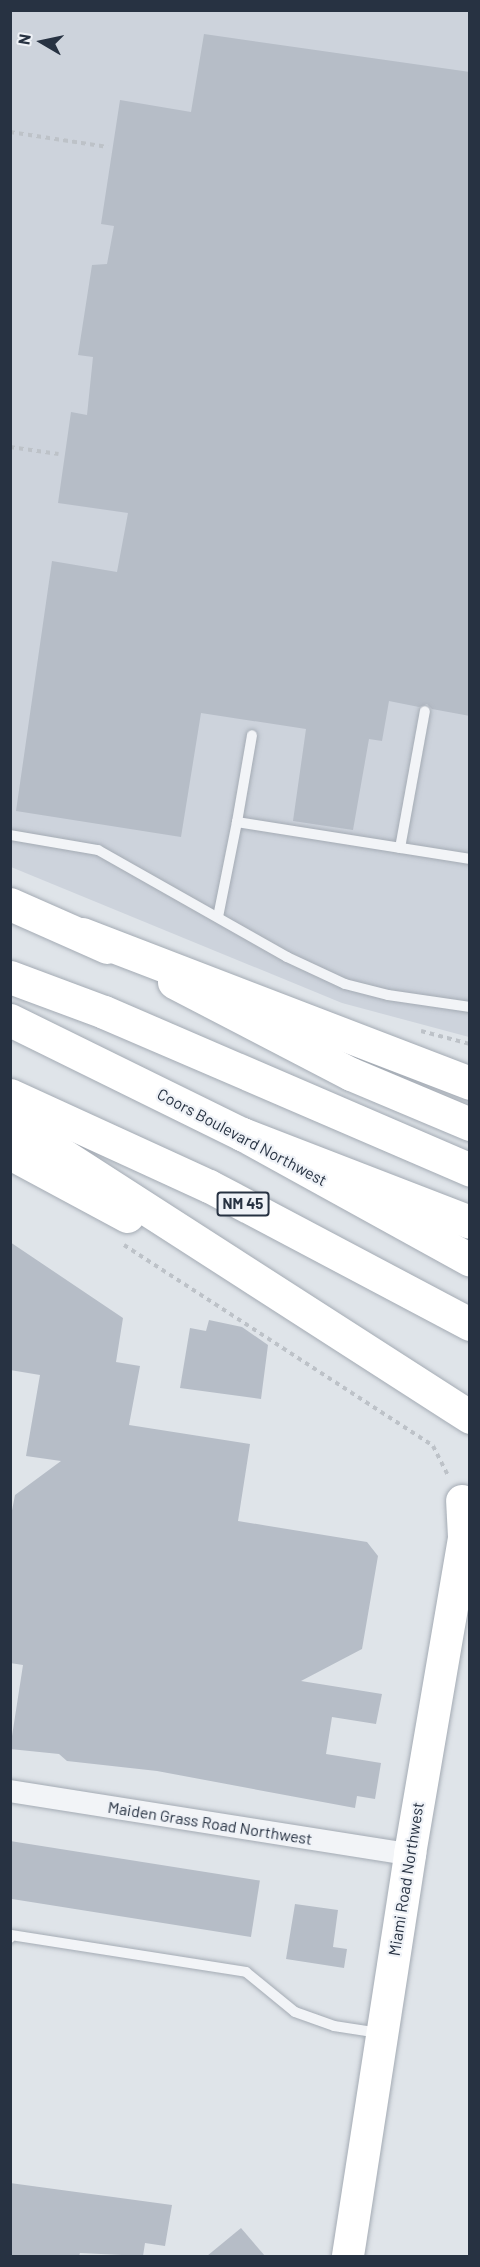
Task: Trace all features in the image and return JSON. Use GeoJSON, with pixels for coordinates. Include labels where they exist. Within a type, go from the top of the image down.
{"type":"FeatureCollection","features":[{"type":"Feature","properties":{"kind":"main road"},"geometry":{"type":"LineString","coordinates":[[10,904],[82,934],[470,1083]]}},
{"type":"Feature","properties":{"kind":"main road"},"geometry":{"type":"LineString","coordinates":[[82,934],[351,1074],[470,1124]]}},
{"type":"Feature","properties":{"kind":"main road"},"geometry":{"type":"LineString","coordinates":[[10,977],[104,1012],[470,1170]]}},
{"type":"Feature","properties":{"kind":"main road","name":"Coors Boulevard Northwest"},"geometry":{"type":"LineString","coordinates":[[10,1020],[242,1134],[470,1260]]}},
{"type":"Feature","properties":{"kind":"main road","name":"NM 45"},"geometry":{"type":"LineString","coordinates":[[10,1095],[209,1186],[470,1324]]}},
{"type":"Feature","properties":{"kind":"main road"},"geometry":{"type":"LineString","coordinates":[[10,1121],[195,1236],[470,1417]]}},
{"type":"Feature","properties":{"kind":"main road"},"geometry":{"type":"LineString","coordinates":[[242,1134],[470,1222]]}},
{"type":"Feature","properties":{"kind":"main road"},"geometry":{"type":"LineString","coordinates":[[10,1153],[143,1225],[195,1236]]}},
{"type":"Feature","properties":{"kind":"street","name":"Miami Road Northwest"},"geometry":{"type":"LineString","coordinates":[[348,2256],[410,1854],[464,1537],[462,1502]]}},
{"type":"Feature","properties":{"kind":"street","name":"Maiden Grass Road Northwest"},"geometry":{"type":"LineString","coordinates":[[10,1791],[410,1854]]}},
{"type":"Feature","properties":{"kind":"lane"},"geometry":{"type":"LineString","coordinates":[[400,848],[424,711]]}},
{"type":"Feature","properties":{"kind":"lane"},"geometry":{"type":"LineString","coordinates":[[219,917],[252,735]]}},
{"type":"Feature","properties":{"kind":"lane"},"geometry":{"type":"LineString","coordinates":[[237,822],[470,859]]}},
{"type":"Feature","properties":{"kind":"lane"},"geometry":{"type":"LineString","coordinates":[[10,835],[98,850],[287,957],[345,984],[388,995],[470,1007]]}},
{"type":"Feature","properties":{"kind":"lane"},"geometry":{"type":"LineString","coordinates":[[10,1938],[11,1935],[246,1972],[295,2012],[334,2026],[382,2034]]}},
{"type":"Feature","properties":{"kind":"path"},"geometry":{"type":"LineString","coordinates":[[10,132],[108,147]]}},
{"type":"Feature","properties":{"kind":"path"},"geometry":{"type":"LineString","coordinates":[[10,447],[58,454]]}},
{"type":"Feature","properties":{"kind":"path"},"geometry":{"type":"LineString","coordinates":[[113,1238],[433,1446],[462,1502]]}},
{"type":"Feature","properties":{"kind":"shaded area"},"geometry":{"type":"Polygon","coordinates":[[[11,11],[469,11],[469,1037],[342,1003],[11,867],[11,11]]]}},
{"type":"Feature","properties":{"kind":"building"},"geometry":{"type":"Polygon","coordinates":[[[204,34],[470,72],[470,716],[432,709],[427,704],[419,707],[389,701],[382,741],[369,739],[353,830],[293,821],[306,729],[201,713],[181,837],[16,811],[52,561],[117,572],[128,513],[58,503],[71,412],[87,415],[93,357],[78,355],[92,265],[107,264],[114,226],[101,224],[120,100],[191,112],[204,34]]]}},
{"type":"Feature","properties":{"kind":"building"},"geometry":{"type":"Polygon","coordinates":[[[10,1242],[123,1318],[116,1362],[140,1366],[129,1425],[250,1444],[238,1521],[367,1542],[378,1556],[362,1649],[301,1681],[382,1694],[376,1724],[332,1717],[326,1754],[381,1763],[375,1799],[357,1796],[355,1808],[157,1771],[67,1761],[59,1754],[10,1749],[23,1665],[10,1663],[10,1521],[15,1495],[61,1461],[26,1456],[40,1375],[10,1370],[10,1242]]]}},
{"type":"Feature","properties":{"kind":"building"},"geometry":{"type":"Polygon","coordinates":[[[209,1320],[242,1327],[268,1345],[261,1399],[180,1388],[190,1328],[206,1331],[209,1320]]]}},
{"type":"Feature","properties":{"kind":"building"},"geometry":{"type":"Polygon","coordinates":[[[10,1841],[260,1881],[251,1937],[10,1899],[10,1841]]]}},
{"type":"Feature","properties":{"kind":"building"},"geometry":{"type":"Polygon","coordinates":[[[295,1904],[338,1910],[333,1947],[347,1949],[344,1968],[286,1959],[295,1904]]]}},
{"type":"Feature","properties":{"kind":"building"},"geometry":{"type":"Polygon","coordinates":[[[10,2183],[172,2205],[165,2246],[145,2243],[143,2256],[80,2253],[79,2256],[10,2256],[10,2183]]]}},
{"type":"Feature","properties":{"kind":"building"},"geometry":{"type":"Polygon","coordinates":[[[241,2228],[265,2256],[207,2256],[241,2228]]]}}]}
